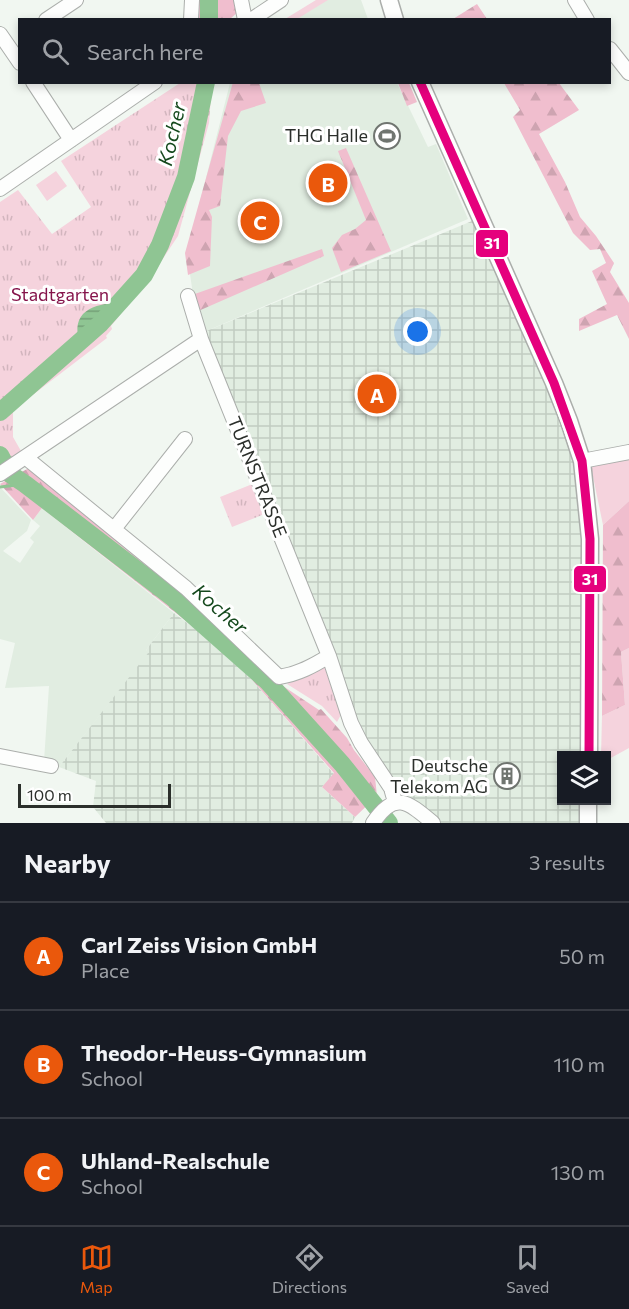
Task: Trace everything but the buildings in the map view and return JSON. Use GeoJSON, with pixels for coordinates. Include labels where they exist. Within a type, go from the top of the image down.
{"type":"FeatureCollection","features":[{"type":"Feature","properties":{"kind":"main road"},"geometry":{"type":"LineString","coordinates":[[388,0],[394,18]]}},
{"type":"Feature","properties":{"kind":"main road"},"geometry":{"type":"LineString","coordinates":[[421,84],[554,382],[582,461],[590,539],[589,751]]}},
{"type":"Feature","properties":{"kind":"main road"},"geometry":{"type":"LineString","coordinates":[[588,805],[588,823]]}},
{"type":"Feature","properties":{"kind":"street"},"geometry":{"type":"LineString","coordinates":[[49,18],[76,0]]}},
{"type":"Feature","properties":{"kind":"street"},"geometry":{"type":"LineString","coordinates":[[191,18],[192,0]]}},
{"type":"Feature","properties":{"kind":"street"},"geometry":{"type":"LineString","coordinates":[[253,18],[263,5],[281,0]]}},
{"type":"Feature","properties":{"kind":"street"},"geometry":{"type":"LineString","coordinates":[[575,0],[587,18]]}},
{"type":"Feature","properties":{"kind":"street"},"geometry":{"type":"LineString","coordinates":[[244,1],[245,18]]}},
{"type":"Feature","properties":{"kind":"street"},"geometry":{"type":"LineString","coordinates":[[9,39],[18,59]]}},
{"type":"Feature","properties":{"kind":"street"},"geometry":{"type":"LineString","coordinates":[[611,51],[629,73]]}},
{"type":"Feature","properties":{"kind":"street"},"geometry":{"type":"LineString","coordinates":[[34,84],[71,140]]}},
{"type":"Feature","properties":{"kind":"street"},"geometry":{"type":"LineString","coordinates":[[0,189],[152,84]]}},
{"type":"Feature","properties":{"kind":"street","name":"TURNSTRASSE"},"geometry":{"type":"LineString","coordinates":[[189,296],[201,339],[329,656],[351,723],[361,743],[391,788],[390,805]]}},
{"type":"Feature","properties":{"kind":"street"},"geometry":{"type":"LineString","coordinates":[[0,474],[201,339]]}},
{"type":"Feature","properties":{"kind":"street"},"geometry":{"type":"LineString","coordinates":[[114,529],[185,439]]}},
{"type":"Feature","properties":{"kind":"street"},"geometry":{"type":"LineString","coordinates":[[582,461],[629,452]]}},
{"type":"Feature","properties":{"kind":"street"},"geometry":{"type":"LineString","coordinates":[[27,456],[186,588],[279,677],[292,675],[329,656]]}},
{"type":"Feature","properties":{"kind":"street"},"geometry":{"type":"LineString","coordinates":[[0,756],[51,766]]}},
{"type":"Feature","properties":{"kind":"street"},"geometry":{"type":"LineString","coordinates":[[373,823],[390,805],[401,802],[412,806],[433,823]]}},
{"type":"Feature","properties":{"kind":"shaded area"},"geometry":{"type":"Polygon","coordinates":[[[317,0],[361,0],[368,18],[288,18],[317,0]]]}},
{"type":"Feature","properties":{"kind":"shaded area"},"geometry":{"type":"Polygon","coordinates":[[[230,84],[397,84],[428,147],[436,144],[468,219],[204,332],[193,295],[187,253],[230,84]]]}},
{"type":"Feature","properties":{"kind":"shaded area"},"geometry":{"type":"Polygon","coordinates":[[[472,221],[569,421],[579,449],[589,751],[557,751],[557,805],[588,805],[588,823],[436,823],[377,761],[351,723],[204,332],[472,221]]]}},
{"type":"Feature","properties":{"kind":"shaded area"},"geometry":{"type":"Polygon","coordinates":[[[119,303],[80,343],[77,332],[78,324],[86,311],[101,305],[119,303]]]}},
{"type":"Feature","properties":{"kind":"shaded area"},"geometry":{"type":"Polygon","coordinates":[[[0,487],[31,520],[27,531],[3,551],[20,563],[34,542],[30,538],[40,526],[33,520],[42,508],[174,613],[146,650],[149,653],[59,767],[44,761],[49,686],[5,688],[15,643],[0,639],[0,487]]]}},
{"type":"Feature","properties":{"kind":"shaded area"},"geometry":{"type":"Polygon","coordinates":[[[174,613],[232,657],[334,774],[322,787],[355,817],[352,823],[106,823],[93,807],[96,781],[59,767],[148,653],[146,650],[174,613]]]}},
{"type":"Feature","properties":{"kind":"green space"},"geometry":{"type":"Polygon","coordinates":[[[199,0],[238,0],[239,11],[231,18],[198,18],[199,0]]]}},
{"type":"Feature","properties":{"kind":"green space"},"geometry":{"type":"Polygon","coordinates":[[[316,0],[328,0],[299,18],[287,18],[316,0]]]}},
{"type":"Feature","properties":{"kind":"green space"},"geometry":{"type":"Polygon","coordinates":[[[477,4],[486,18],[455,18],[477,4]]]}},
{"type":"Feature","properties":{"kind":"green space","name":"Stadtgarten"},"geometry":{"type":"Polygon","coordinates":[[[178,84],[212,84],[209,123],[178,236],[150,278],[111,326],[112,329],[106,336],[107,338],[13,410],[13,437],[21,451],[0,466],[0,202],[18,190],[52,234],[91,207],[61,161],[178,84]]]}},
{"type":"Feature","properties":{"kind":"green space"},"geometry":{"type":"Polygon","coordinates":[[[232,84],[259,84],[266,103],[241,111],[228,136],[220,206],[209,210],[212,217],[210,266],[188,275],[185,253],[232,84]]]}},
{"type":"Feature","properties":{"kind":"green space"},"geometry":{"type":"Polygon","coordinates":[[[398,84],[409,84],[417,102],[407,106],[398,84]]]}},
{"type":"Feature","properties":{"kind":"green space"},"geometry":{"type":"Polygon","coordinates":[[[505,84],[560,84],[579,110],[539,134],[565,182],[580,217],[614,263],[610,272],[629,303],[629,339],[617,315],[579,331],[579,319],[607,304],[592,271],[606,263],[600,249],[590,250],[573,233],[513,117],[520,110],[505,84]]]}},
{"type":"Feature","properties":{"kind":"green space"},"geometry":{"type":"Polygon","coordinates":[[[346,148],[391,251],[341,272],[332,248],[342,235],[355,229],[366,220],[338,151],[346,148]]]}},
{"type":"Feature","properties":{"kind":"green space"},"geometry":{"type":"Polygon","coordinates":[[[56,171],[67,186],[47,201],[36,185],[56,171]]]}},
{"type":"Feature","properties":{"kind":"green space"},"geometry":{"type":"Polygon","coordinates":[[[322,249],[324,256],[196,312],[192,295],[322,249]]]}},
{"type":"Feature","properties":{"kind":"green space"},"geometry":{"type":"Polygon","coordinates":[[[629,455],[629,501],[603,525],[590,462],[629,455]]]}},
{"type":"Feature","properties":{"kind":"green space"},"geometry":{"type":"Polygon","coordinates":[[[29,468],[181,591],[173,603],[212,635],[273,693],[283,686],[319,710],[321,709],[347,738],[375,777],[377,796],[355,817],[322,787],[334,773],[232,657],[42,508],[33,520],[0,484],[29,468]]]}},
{"type":"Feature","properties":{"kind":"green space"},"geometry":{"type":"Polygon","coordinates":[[[255,483],[267,513],[232,527],[220,497],[255,483]]]}},
{"type":"Feature","properties":{"kind":"green space"},"geometry":{"type":"Polygon","coordinates":[[[629,501],[629,648],[621,652],[625,705],[602,716],[603,525],[629,501]]]}},
{"type":"Feature","properties":{"kind":"green space"},"geometry":{"type":"Polygon","coordinates":[[[629,648],[629,748],[611,758],[611,751],[601,751],[602,716],[625,705],[621,652],[629,648]]]}},
{"type":"Feature","properties":{"kind":"green space"},"geometry":{"type":"Polygon","coordinates":[[[329,666],[344,709],[337,722],[322,706],[287,684],[315,670],[329,666]]]}},
{"type":"Feature","properties":{"kind":"waterway","name":"Kocher"},"geometry":{"type":"LineString","coordinates":[[209,0],[209,18]]}},
{"type":"Feature","properties":{"kind":"waterway","name":"Kocher"},"geometry":{"type":"LineString","coordinates":[[0,412],[100,324],[144,275],[160,245],[186,177],[206,84]]}},
{"type":"Feature","properties":{"kind":"waterway","name":"Kocher"},"geometry":{"type":"LineString","coordinates":[[0,455],[10,474],[172,597],[267,681],[342,764],[389,823]]}},
{"type":"Feature","properties":{"kind":"waterway"},"geometry":{"type":"LineString","coordinates":[[0,487],[25,484]]}},
{"type":"Feature","properties":{"kind":"transit line","name":"31"},"geometry":{"type":"LineString","coordinates":[[421,84],[554,383],[582,461],[590,539],[589,751]]}},
{"type":"Feature","properties":{"kind":"place","name":"THG Halle"},"geometry":{"type":"Point","coordinates":[387,136]}},
{"type":"Feature","properties":{"kind":"place","name":"Theodor-Heuss-Gymnasium"},"geometry":{"type":"Point","coordinates":[328,183]}},
{"type":"Feature","properties":{"kind":"place","name":"Uhland-Realschule"},"geometry":{"type":"Point","coordinates":[260,221]}},
{"type":"Feature","properties":{"kind":"place","name":"Carl Zeiss Vision GmbH"},"geometry":{"type":"Point","coordinates":[377,394]}},
{"type":"Feature","properties":{"kind":"place","name":"Deutsche Telekom AG"},"geometry":{"type":"Point","coordinates":[507,776]}}]}
